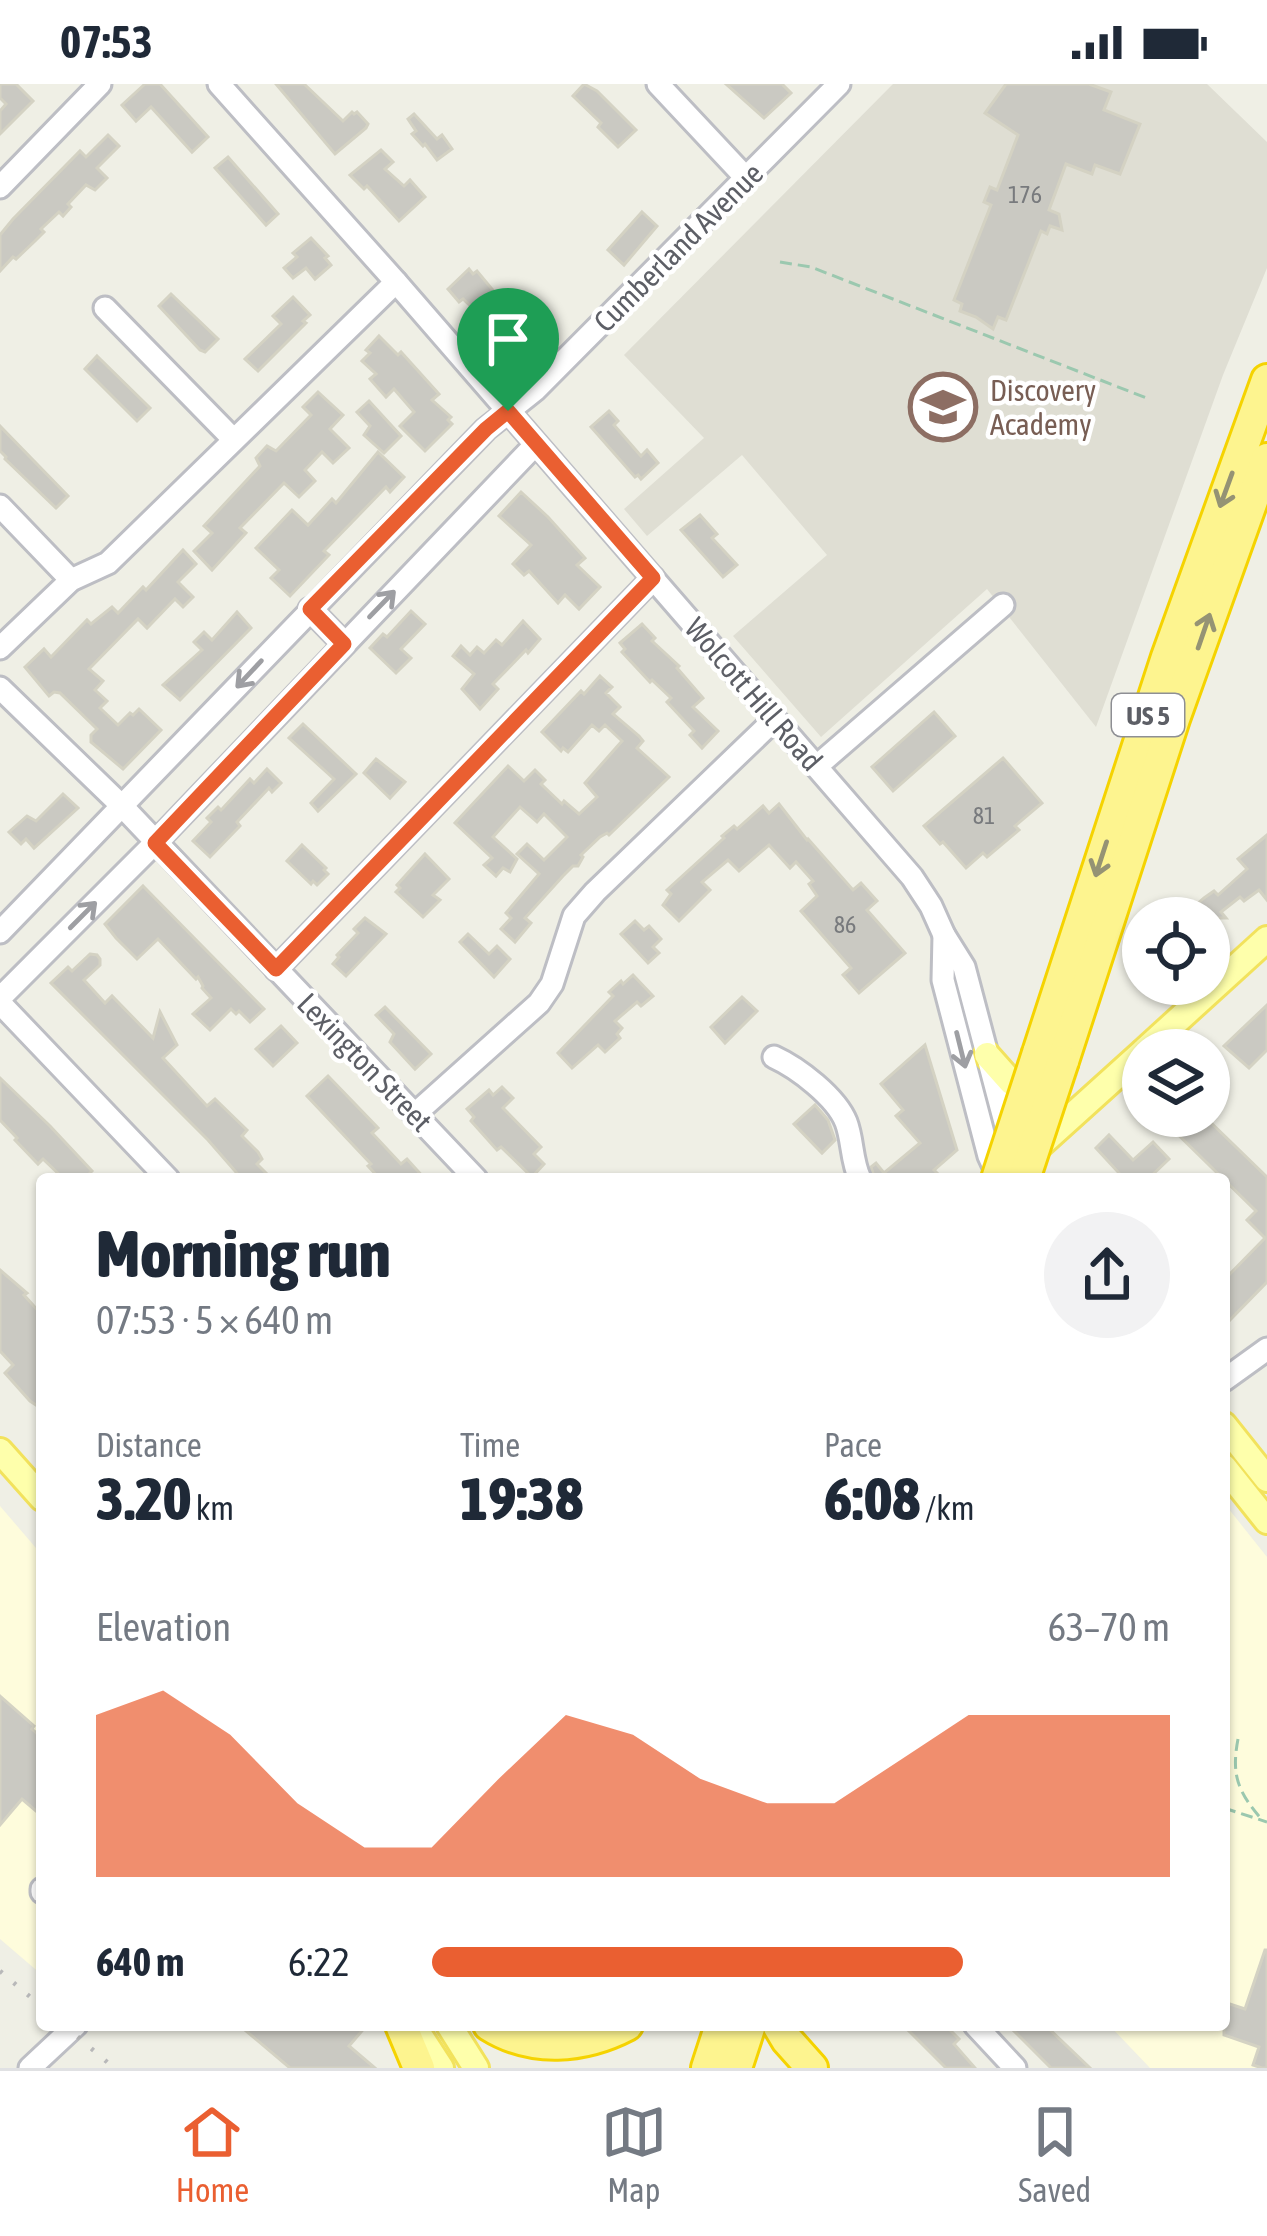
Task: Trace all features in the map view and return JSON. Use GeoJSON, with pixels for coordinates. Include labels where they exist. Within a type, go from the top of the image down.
{"type":"FeatureCollection","features":[{"type":"Feature","properties":{"kind":"highway","name":"US 5"},"geometry":{"type":"LineString","coordinates":[[1013,1173],[1167,657],[1267,380]]}},
{"type":"Feature","properties":{"kind":"highway","name":"US 5"},"geometry":{"type":"LineString","coordinates":[[1050,1057],[1267,459]]}},
{"type":"Feature","properties":{"kind":"highway"},"geometry":{"type":"LineString","coordinates":[[404,2031],[419,2068]]}},
{"type":"Feature","properties":{"kind":"highway"},"geometry":{"type":"LineString","coordinates":[[501,2031],[516,2038],[560,2044],[614,2031]]}},
{"type":"Feature","properties":{"kind":"highway"},"geometry":{"type":"LineString","coordinates":[[707,2068],[719,2031]]}},
{"type":"Feature","properties":{"kind":"highway"},"geometry":{"type":"LineString","coordinates":[[736,2068],[748,2031]]}},
{"type":"Feature","properties":{"kind":"highway"},"geometry":{"type":"LineString","coordinates":[[782,2031],[812,2068]]}},
{"type":"Feature","properties":{"kind":"main road"},"geometry":{"type":"LineString","coordinates":[[1168,1029],[1267,939]]}},
{"type":"Feature","properties":{"kind":"main road"},"geometry":{"type":"LineString","coordinates":[[987,1055],[1007,1079],[1038,1094],[1070,1097],[1101,1090]]}},
{"type":"Feature","properties":{"kind":"main road"},"geometry":{"type":"LineString","coordinates":[[1015,1173],[1122,1071]]}},
{"type":"Feature","properties":{"kind":"main road"},"geometry":{"type":"LineString","coordinates":[[1230,1433],[1267,1479]]}},
{"type":"Feature","properties":{"kind":"main road"},"geometry":{"type":"LineString","coordinates":[[0,1451],[36,1491]]}},
{"type":"Feature","properties":{"kind":"main road"},"geometry":{"type":"LineString","coordinates":[[1230,1475],[1267,1522]]}},
{"type":"Feature","properties":{"kind":"main road"},"geometry":{"type":"LineString","coordinates":[[417,2031],[441,2068]]}},
{"type":"Feature","properties":{"kind":"main road"},"geometry":{"type":"LineString","coordinates":[[453,2031],[476,2068]]}},
{"type":"Feature","properties":{"kind":"street"},"geometry":{"type":"LineString","coordinates":[[0,187],[100,84]]}},
{"type":"Feature","properties":{"kind":"street","name":"Wolcott Hill Road"},"geometry":{"type":"LineString","coordinates":[[219,84],[912,877],[964,967],[1010,1139],[1012,1173]]}},
{"type":"Feature","properties":{"kind":"street"},"geometry":{"type":"LineString","coordinates":[[658,84],[747,178]]}},
{"type":"Feature","properties":{"kind":"street","name":"Cumberland Avenue"},"geometry":{"type":"LineString","coordinates":[[0,932],[486,429],[535,390],[839,84]]}},
{"type":"Feature","properties":{"kind":"street"},"geometry":{"type":"LineString","coordinates":[[0,648],[71,580],[108,563],[395,282]]}},
{"type":"Feature","properties":{"kind":"street"},"geometry":{"type":"LineString","coordinates":[[105,308],[233,439]]}},
{"type":"Feature","properties":{"kind":"street"},"geometry":{"type":"LineString","coordinates":[[162,1173],[0,1000],[536,444]]}},
{"type":"Feature","properties":{"kind":"street"},"geometry":{"type":"LineString","coordinates":[[0,506],[71,580]]}},
{"type":"Feature","properties":{"kind":"street"},"geometry":{"type":"LineString","coordinates":[[276,969],[653,578]]}},
{"type":"Feature","properties":{"kind":"street"},"geometry":{"type":"LineString","coordinates":[[817,766],[1004,605]]}},
{"type":"Feature","properties":{"kind":"street"},"geometry":{"type":"LineString","coordinates":[[310,609],[344,644]]}},
{"type":"Feature","properties":{"kind":"street","name":"Lexington Street"},"geometry":{"type":"LineString","coordinates":[[0,688],[123,807],[470,1173]]}},
{"type":"Feature","properties":{"kind":"street"},"geometry":{"type":"LineString","coordinates":[[415,1114],[538,1003],[552,984],[574,916],[595,892],[776,718]]}},
{"type":"Feature","properties":{"kind":"street","name":"Wolcott Hill Road"},"geometry":{"type":"LineString","coordinates":[[944,935],[944,980],[988,1156],[1008,1173]]}},
{"type":"Feature","properties":{"kind":"street"},"geometry":{"type":"LineString","coordinates":[[950,1006],[973,1000]]}},
{"type":"Feature","properties":{"kind":"street"},"geometry":{"type":"LineString","coordinates":[[774,1057],[796,1067],[845,1118],[857,1173]]}},
{"type":"Feature","properties":{"kind":"street"},"geometry":{"type":"LineString","coordinates":[[1230,1376],[1267,1349]]}},
{"type":"Feature","properties":{"kind":"street"},"geometry":{"type":"LineString","coordinates":[[30,2068],[70,2031]]}},
{"type":"Feature","properties":{"kind":"street"},"geometry":{"type":"LineString","coordinates":[[980,2031],[1016,2068]]}},
{"type":"Feature","properties":{"kind":"path"},"geometry":{"type":"LineString","coordinates":[[780,262],[811,267],[1149,399]]}},
{"type":"Feature","properties":{"kind":"path"},"geometry":{"type":"LineString","coordinates":[[1238,1739],[1237,1783],[1265,1822]]}},
{"type":"Feature","properties":{"kind":"path"},"geometry":{"type":"LineString","coordinates":[[1230,1810],[1265,1822]]}},
{"type":"Feature","properties":{"kind":"shaded area","name":"Discovery Academy"},"geometry":{"type":"Polygon","coordinates":[[[893,84],[1207,84],[1267,142],[1267,268],[1223,375],[1096,727],[987,589],[821,737],[733,636],[827,555],[742,455],[647,536],[624,509],[704,438],[624,355],[893,84]]]}},
{"type":"Feature","properties":{"kind":"shaded area"},"geometry":{"type":"Polygon","coordinates":[[[0,1506],[36,1548],[36,1970],[0,1939],[0,1506]]]}},
{"type":"Feature","properties":{"kind":"shaded area"},"geometry":{"type":"Polygon","coordinates":[[[1230,1511],[1267,1557],[1267,2068],[1150,2068],[1115,2031],[1230,2031],[1230,1511]]]}},
{"type":"Feature","properties":{"kind":"building"},"geometry":{"type":"Polygon","coordinates":[[[0,84],[16,84],[33,101],[0,134],[0,111],[6,104],[0,98],[0,84]]]}},
{"type":"Feature","properties":{"kind":"building"},"geometry":{"type":"Polygon","coordinates":[[[145,84],[160,84],[208,137],[192,152],[151,107],[136,121],[122,105],[145,84]]]}},
{"type":"Feature","properties":{"kind":"building"},"geometry":{"type":"Polygon","coordinates":[[[276,84],[304,84],[343,121],[357,112],[368,124],[335,154],[276,84]]]}},
{"type":"Feature","properties":{"kind":"building"},"geometry":{"type":"Polygon","coordinates":[[[584,84],[636,130],[618,147],[573,96],[584,84]]]}},
{"type":"Feature","properties":{"kind":"building"},"geometry":{"type":"Polygon","coordinates":[[[726,84],[782,84],[791,93],[764,118],[726,84]]]}},
{"type":"Feature","properties":{"kind":"building"},"geometry":{"type":"Polygon","coordinates":[[[1006,84],[1089,84],[1111,92],[1104,110],[1140,124],[1120,174],[1095,165],[1092,174],[1066,164],[1049,210],[1059,214],[1062,230],[1050,226],[1047,234],[1041,231],[1006,320],[998,317],[993,329],[960,311],[962,304],[954,300],[991,205],[984,202],[990,187],[997,190],[1018,135],[985,113],[1006,84]]]}},
{"type":"Feature","properties":{"kind":"building"},"geometry":{"type":"Polygon","coordinates":[[[414,114],[452,149],[437,160],[412,134],[416,131],[408,119],[414,114]]]}},
{"type":"Feature","properties":{"kind":"building"},"geometry":{"type":"Polygon","coordinates":[[[108,135],[119,146],[97,168],[107,178],[95,190],[86,185],[63,216],[59,212],[0,271],[0,235],[80,151],[86,157],[108,135]]]}},
{"type":"Feature","properties":{"kind":"building"},"geometry":{"type":"Polygon","coordinates":[[[381,150],[393,162],[385,169],[404,186],[410,180],[425,197],[399,221],[367,186],[364,189],[350,175],[381,150]]]}},
{"type":"Feature","properties":{"kind":"building"},"geometry":{"type":"Polygon","coordinates":[[[228,157],[278,214],[266,225],[215,168],[228,157]]]}},
{"type":"Feature","properties":{"kind":"building"},"geometry":{"type":"Polygon","coordinates":[[[642,212],[657,226],[624,265],[608,250],[642,212]]]}},
{"type":"Feature","properties":{"kind":"building"},"geometry":{"type":"Polygon","coordinates":[[[311,238],[331,265],[315,279],[306,268],[293,278],[284,268],[311,238]]]}},
{"type":"Feature","properties":{"kind":"building"},"geometry":{"type":"Polygon","coordinates":[[[469,269],[473,274],[477,271],[515,311],[508,317],[536,346],[527,355],[524,352],[512,362],[476,320],[481,316],[448,289],[469,269]]]}},
{"type":"Feature","properties":{"kind":"building"},"geometry":{"type":"Polygon","coordinates":[[[171,294],[218,339],[205,352],[159,306],[171,294]]]}},
{"type":"Feature","properties":{"kind":"building"},"geometry":{"type":"Polygon","coordinates":[[[293,297],[310,315],[258,371],[245,359],[281,324],[273,316],[293,297]]]}},
{"type":"Feature","properties":{"kind":"building"},"geometry":{"type":"Polygon","coordinates":[[[379,336],[398,355],[401,352],[439,394],[432,400],[451,417],[452,424],[425,451],[400,426],[414,412],[394,389],[386,397],[370,379],[376,374],[362,361],[379,336]]]}},
{"type":"Feature","properties":{"kind":"building"},"geometry":{"type":"Polygon","coordinates":[[[97,356],[150,408],[137,421],[85,369],[97,356]]]}},
{"type":"Feature","properties":{"kind":"building"},"geometry":{"type":"Polygon","coordinates":[[[318,392],[343,415],[330,429],[349,448],[333,463],[322,452],[305,470],[315,481],[299,497],[284,483],[240,528],[246,533],[212,570],[194,551],[212,533],[204,526],[260,466],[256,458],[267,446],[276,451],[311,415],[303,407],[318,392]]]}},
{"type":"Feature","properties":{"kind":"building"},"geometry":{"type":"Polygon","coordinates":[[[369,401],[401,436],[384,453],[364,435],[370,426],[357,412],[369,401]]]}},
{"type":"Feature","properties":{"kind":"building"},"geometry":{"type":"Polygon","coordinates":[[[609,411],[618,421],[614,425],[641,456],[647,450],[658,463],[641,479],[591,427],[609,411]]]}},
{"type":"Feature","properties":{"kind":"building"},"geometry":{"type":"Polygon","coordinates":[[[0,426],[68,496],[56,508],[5,459],[0,451],[0,426]]]}},
{"type":"Feature","properties":{"kind":"building"},"geometry":{"type":"Polygon","coordinates":[[[378,452],[404,477],[390,492],[386,487],[324,551],[329,555],[290,596],[271,578],[279,570],[256,548],[292,510],[308,525],[332,499],[336,503],[378,452]]]}},
{"type":"Feature","properties":{"kind":"building"},"geometry":{"type":"Polygon","coordinates":[[[521,492],[585,558],[577,565],[600,587],[579,609],[565,595],[558,603],[529,571],[524,575],[513,564],[531,545],[499,516],[521,492]]]}},
{"type":"Feature","properties":{"kind":"building"},"geometry":{"type":"Polygon","coordinates":[[[700,515],[717,534],[712,538],[737,565],[723,577],[681,530],[700,515]]]}},
{"type":"Feature","properties":{"kind":"building"},"geometry":{"type":"Polygon","coordinates":[[[183,550],[196,564],[178,582],[193,597],[183,607],[175,599],[147,628],[138,619],[89,669],[103,681],[95,690],[107,701],[100,708],[118,725],[139,709],[161,730],[123,769],[91,742],[97,729],[60,693],[49,696],[25,667],[44,649],[51,657],[87,620],[91,624],[112,607],[118,613],[183,550]]]}},
{"type":"Feature","properties":{"kind":"building"},"geometry":{"type":"Polygon","coordinates":[[[411,611],[425,624],[401,649],[411,658],[396,673],[370,648],[411,611]]]}},
{"type":"Feature","properties":{"kind":"building"},"geometry":{"type":"Polygon","coordinates":[[[237,612],[251,628],[180,700],[163,685],[202,650],[194,642],[204,632],[212,640],[237,612]]]}},
{"type":"Feature","properties":{"kind":"building"},"geometry":{"type":"Polygon","coordinates":[[[523,621],[540,639],[493,684],[498,689],[480,709],[462,689],[474,674],[453,656],[461,646],[470,655],[477,647],[484,653],[496,640],[502,645],[523,621]]]}},
{"type":"Feature","properties":{"kind":"building"},"geometry":{"type":"Polygon","coordinates":[[[642,624],[703,698],[693,707],[718,731],[702,748],[690,735],[694,731],[667,702],[671,698],[622,652],[620,643],[642,624]]]}},
{"type":"Feature","properties":{"kind":"building"},"geometry":{"type":"Polygon","coordinates":[[[600,676],[612,687],[606,693],[620,707],[613,714],[639,736],[643,741],[637,748],[669,777],[609,835],[600,837],[581,855],[578,866],[525,918],[531,923],[515,942],[501,929],[511,918],[506,913],[539,874],[517,854],[527,844],[544,860],[567,837],[544,814],[537,822],[520,807],[493,837],[517,859],[510,872],[503,868],[496,876],[484,865],[492,858],[455,823],[508,766],[524,781],[535,770],[545,780],[541,784],[579,814],[597,797],[585,783],[622,741],[605,725],[599,731],[592,725],[568,752],[542,732],[600,676]]]}},
{"type":"Feature","properties":{"kind":"building"},"geometry":{"type":"Polygon","coordinates":[[[934,712],[955,736],[893,791],[872,767],[934,712]]]}},
{"type":"Feature","properties":{"kind":"building"},"geometry":{"type":"Polygon","coordinates":[[[303,724],[356,774],[318,811],[311,803],[334,779],[289,738],[303,724]]]}},
{"type":"Feature","properties":{"kind":"building"},"geometry":{"type":"Polygon","coordinates":[[[1003,758],[1042,803],[1015,826],[1019,830],[966,868],[924,826],[1003,758]]]}},
{"type":"Feature","properties":{"kind":"building"},"geometry":{"type":"Polygon","coordinates":[[[376,759],[405,782],[390,798],[364,773],[376,759]]]}},
{"type":"Feature","properties":{"kind":"building"},"geometry":{"type":"Polygon","coordinates":[[[267,769],[281,783],[272,792],[269,788],[210,857],[193,841],[211,822],[207,818],[267,769]]]}},
{"type":"Feature","properties":{"kind":"building"},"geometry":{"type":"Polygon","coordinates":[[[63,794],[78,808],[34,848],[26,839],[21,844],[9,832],[27,816],[36,821],[63,794]]]}},
{"type":"Feature","properties":{"kind":"building"},"geometry":{"type":"Polygon","coordinates":[[[779,804],[853,890],[861,883],[877,901],[867,910],[905,953],[859,993],[843,975],[851,968],[801,911],[817,896],[809,884],[813,881],[796,862],[790,868],[769,845],[739,871],[728,860],[702,882],[710,890],[679,921],[663,905],[671,894],[667,890],[722,836],[763,806],[769,813],[779,804]]]}},
{"type":"Feature","properties":{"kind":"building"},"geometry":{"type":"Polygon","coordinates":[[[1267,835],[1267,900],[1259,890],[1230,905],[1230,897],[1205,897],[1214,891],[1218,895],[1247,869],[1238,859],[1267,835]]]}},
{"type":"Feature","properties":{"kind":"building"},"geometry":{"type":"Polygon","coordinates":[[[302,845],[326,868],[328,874],[317,885],[287,861],[302,845]]]}},
{"type":"Feature","properties":{"kind":"building"},"geometry":{"type":"Polygon","coordinates":[[[425,854],[449,879],[433,895],[440,900],[423,917],[396,892],[425,854]]]}},
{"type":"Feature","properties":{"kind":"building"},"geometry":{"type":"Polygon","coordinates":[[[143,886],[264,1009],[250,1022],[231,1009],[210,1030],[193,1014],[211,998],[198,977],[158,939],[137,959],[116,938],[105,924],[143,886]]]}},
{"type":"Feature","properties":{"kind":"building"},"geometry":{"type":"Polygon","coordinates":[[[365,918],[386,934],[346,976],[333,964],[365,918]]]}},
{"type":"Feature","properties":{"kind":"building"},"geometry":{"type":"Polygon","coordinates":[[[635,921],[644,930],[649,926],[661,939],[653,947],[659,953],[648,963],[621,934],[635,921]]]}},
{"type":"Feature","properties":{"kind":"building"},"geometry":{"type":"Polygon","coordinates":[[[468,934],[489,954],[497,946],[510,959],[494,977],[460,942],[468,934]]]}},
{"type":"Feature","properties":{"kind":"building"},"geometry":{"type":"Polygon","coordinates":[[[90,954],[97,955],[100,965],[84,980],[105,1003],[112,996],[153,1038],[160,1012],[177,1045],[163,1058],[207,1106],[215,1099],[247,1130],[242,1136],[258,1152],[262,1159],[257,1164],[266,1173],[237,1173],[51,983],[68,967],[72,971],[90,954]]]}},
{"type":"Feature","properties":{"kind":"building"},"geometry":{"type":"Polygon","coordinates":[[[633,975],[653,996],[641,1006],[637,1002],[615,1021],[622,1028],[617,1034],[620,1038],[605,1052],[598,1045],[572,1068],[558,1053],[613,996],[609,992],[633,975]]]}},
{"type":"Feature","properties":{"kind":"building"},"geometry":{"type":"Polygon","coordinates":[[[742,997],[757,1011],[725,1043],[711,1027],[742,997]]]}},
{"type":"Feature","properties":{"kind":"building"},"geometry":{"type":"Polygon","coordinates":[[[1267,1005],[1267,1050],[1249,1068],[1230,1051],[1230,1040],[1267,1005]]]}},
{"type":"Feature","properties":{"kind":"building"},"geometry":{"type":"Polygon","coordinates":[[[385,1007],[431,1054],[415,1069],[390,1042],[394,1034],[376,1015],[385,1007]]]}},
{"type":"Feature","properties":{"kind":"building"},"geometry":{"type":"Polygon","coordinates":[[[281,1026],[297,1043],[273,1066],[256,1049],[281,1026]]]}},
{"type":"Feature","properties":{"kind":"building"},"geometry":{"type":"Polygon","coordinates":[[[925,1045],[957,1150],[934,1170],[937,1173],[884,1173],[920,1143],[896,1116],[903,1110],[881,1084],[925,1045]]]}},
{"type":"Feature","properties":{"kind":"building"},"geometry":{"type":"Polygon","coordinates":[[[328,1076],[378,1128],[372,1133],[401,1164],[407,1159],[420,1173],[374,1173],[307,1096],[328,1076]]]}},
{"type":"Feature","properties":{"kind":"building"},"geometry":{"type":"Polygon","coordinates":[[[0,1078],[92,1171],[58,1173],[43,1159],[38,1164],[0,1120],[0,1078]]]}},
{"type":"Feature","properties":{"kind":"building"},"geometry":{"type":"Polygon","coordinates":[[[502,1087],[513,1098],[503,1108],[541,1147],[534,1154],[544,1164],[536,1173],[528,1173],[501,1147],[497,1150],[471,1121],[474,1117],[467,1109],[489,1090],[493,1095],[502,1087]]]}},
{"type":"Feature","properties":{"kind":"building"},"geometry":{"type":"Polygon","coordinates":[[[815,1105],[828,1120],[835,1140],[822,1153],[794,1124],[815,1105]]]}},
{"type":"Feature","properties":{"kind":"building"},"geometry":{"type":"Polygon","coordinates":[[[1109,1135],[1133,1160],[1153,1142],[1169,1159],[1154,1173],[1119,1173],[1096,1148],[1109,1135]]]}},
{"type":"Feature","properties":{"kind":"building"},"geometry":{"type":"Polygon","coordinates":[[[1180,1137],[1226,1137],[1267,1177],[1267,1282],[1230,1320],[1230,1274],[1265,1238],[1247,1220],[1256,1211],[1230,1186],[1230,1173],[1217,1173],[1180,1137]]]}},
{"type":"Feature","properties":{"kind":"building"},"geometry":{"type":"Polygon","coordinates":[[[0,1270],[27,1293],[36,1308],[36,1405],[5,1373],[13,1365],[0,1351],[0,1270]]]}},
{"type":"Feature","properties":{"kind":"building"},"geometry":{"type":"Polygon","coordinates":[[[0,1696],[34,1726],[36,1811],[22,1799],[0,1825],[0,1696]]]}},
{"type":"Feature","properties":{"kind":"building"},"geometry":{"type":"Polygon","coordinates":[[[1267,1950],[1267,2068],[1253,2065],[1259,2047],[1224,2035],[1230,2031],[1230,2004],[1245,2009],[1267,1950]]]}},
{"type":"Feature","properties":{"kind":"building"},"geometry":{"type":"Polygon","coordinates":[[[246,2031],[362,2031],[349,2046],[375,2068],[290,2068],[246,2031]]]}},
{"type":"Feature","properties":{"kind":"building"},"geometry":{"type":"Polygon","coordinates":[[[909,2031],[951,2031],[959,2039],[954,2044],[975,2068],[946,2068],[909,2031]]]}},
{"type":"Feature","properties":{"kind":"building"},"geometry":{"type":"Polygon","coordinates":[[[1014,2031],[1051,2031],[1090,2068],[1051,2068],[1014,2031]]]}},
{"type":"Feature","properties":{"kind":"railway"},"geometry":{"type":"LineString","coordinates":[[0,1971],[36,2002]]}},
{"type":"Feature","properties":{"kind":"railway"},"geometry":{"type":"LineString","coordinates":[[71,2031],[114,2068]]}},
{"type":"Feature","properties":{"kind":"place","name":"Discovery Academy"},"geometry":{"type":"Point","coordinates":[943,407]}},
{"type":"Feature","properties":{"kind":"route"},"geometry":{"type":"LineString","coordinates":[[508,411],[653,578],[276,969],[155,843],[344,644],[310,609],[508,411]]}}]}
